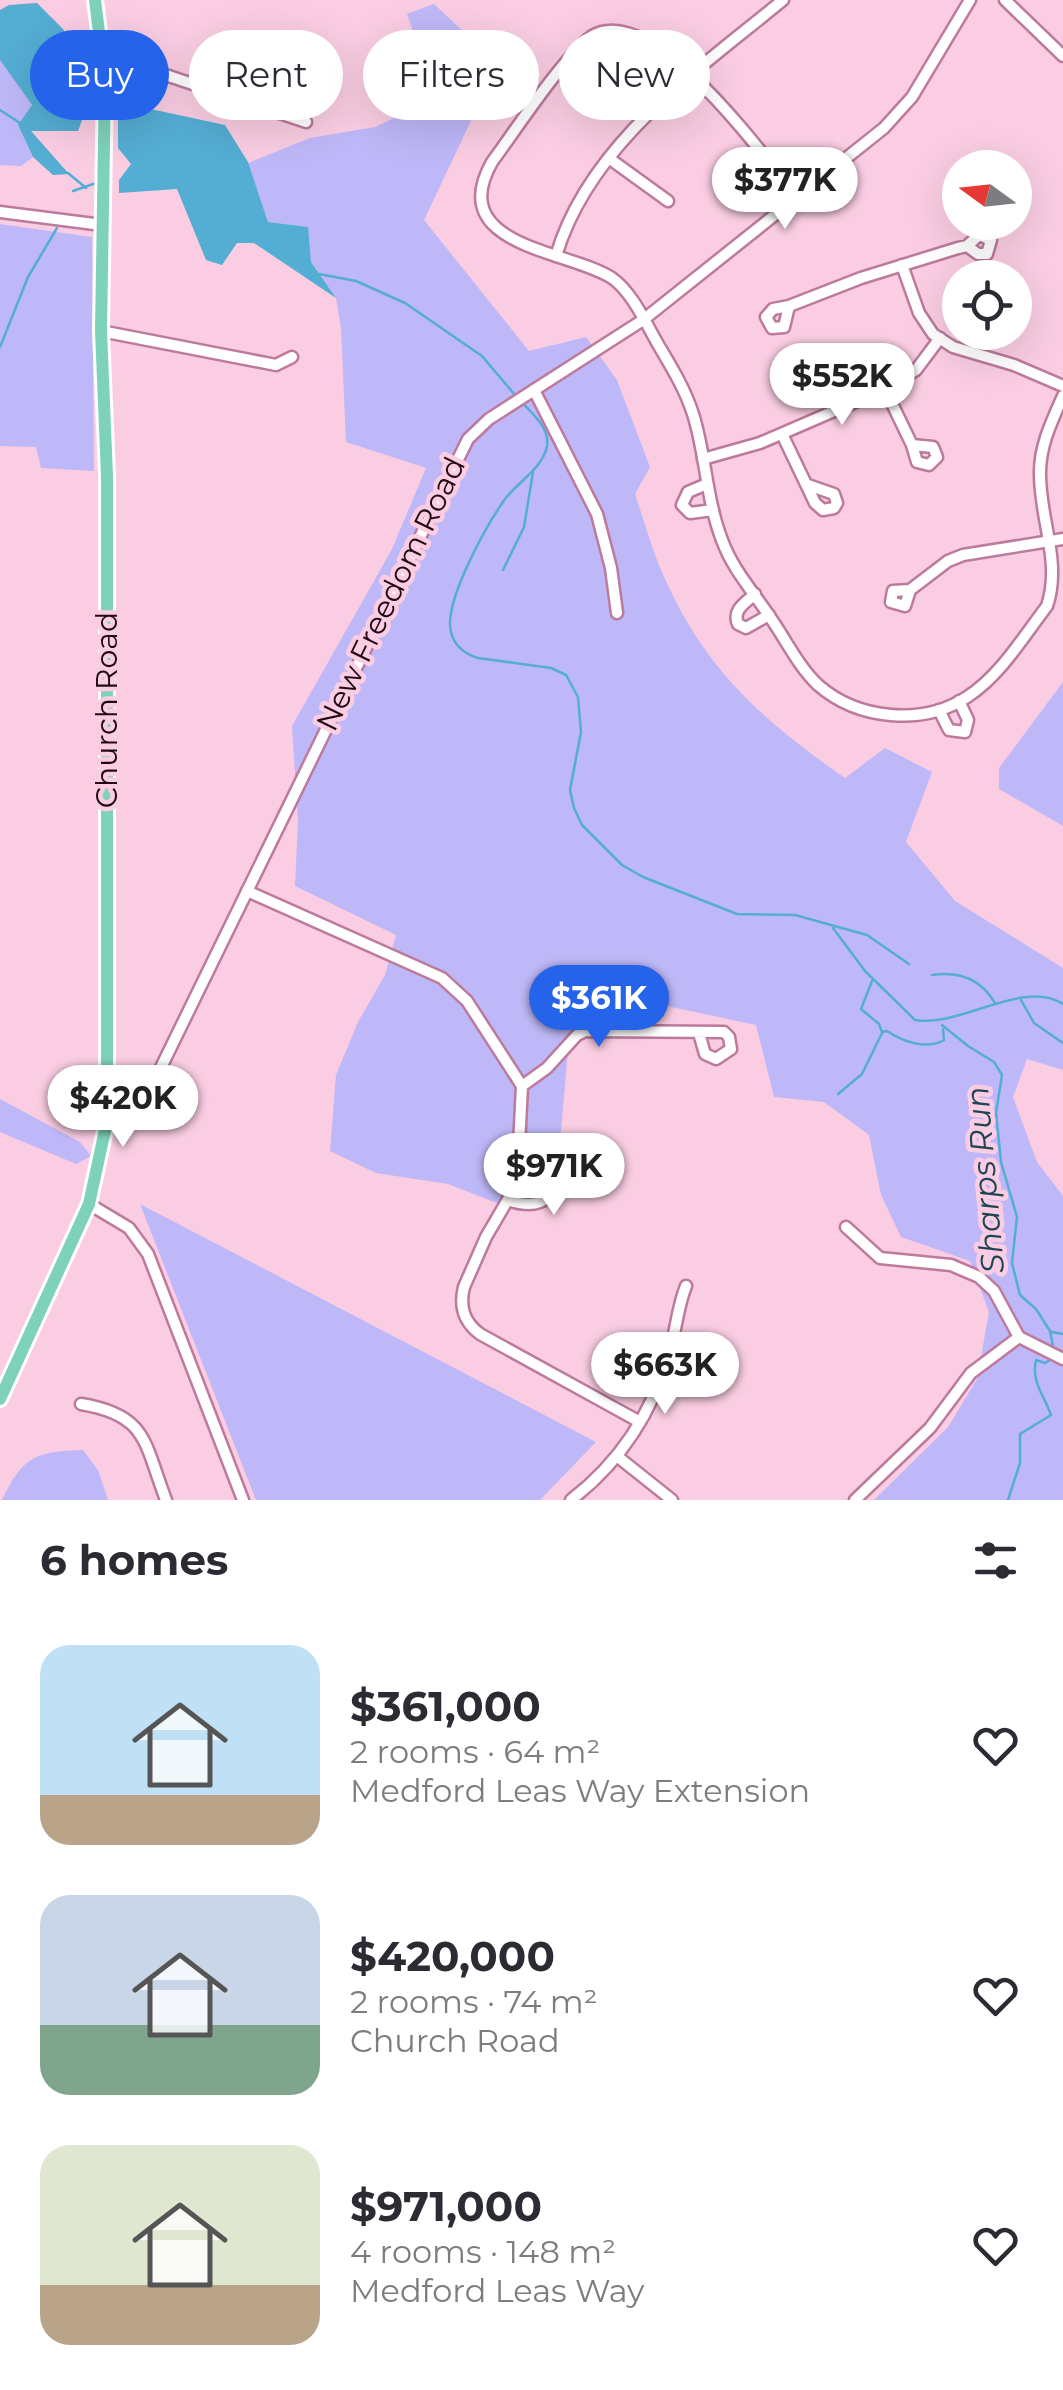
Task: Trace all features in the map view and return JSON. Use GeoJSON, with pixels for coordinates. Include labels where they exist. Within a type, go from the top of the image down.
{"type":"FeatureCollection","features":[{"type":"Feature","properties":{"kind":"main road","name":"Church Road"},"geometry":{"type":"LineString","coordinates":[[94,0],[99,30]]}},
{"type":"Feature","properties":{"kind":"main road","name":"Church Road"},"geometry":{"type":"LineString","coordinates":[[0,1399],[89,1204],[106,1121],[107,473],[101,331],[104,120]]}},
{"type":"Feature","properties":{"kind":"street"},"geometry":{"type":"LineString","coordinates":[[710,60],[783,0]]}},
{"type":"Feature","properties":{"kind":"street","name":"New Freedom Road"},"geometry":{"type":"LineString","coordinates":[[106,1121],[135,1111],[146,1099],[453,466],[477,429],[643,320],[897,117],[970,0]]}},
{"type":"Feature","properties":{"kind":"street"},"geometry":{"type":"LineString","coordinates":[[1005,0],[1063,56]]}},
{"type":"Feature","properties":{"kind":"street"},"geometry":{"type":"LineString","coordinates":[[559,74],[492,162],[482,194],[489,217],[504,235],[601,272],[626,290],[683,389],[728,555],[812,678],[846,703],[885,714],[914,715],[959,702],[1003,662],[1047,606],[1053,578],[1040,470],[1045,441],[1063,396]]}},
{"type":"Feature","properties":{"kind":"street"},"geometry":{"type":"LineString","coordinates":[[169,76],[306,122]]}},
{"type":"Feature","properties":{"kind":"street"},"geometry":{"type":"LineString","coordinates":[[710,90],[796,196]]}},
{"type":"Feature","properties":{"kind":"street"},"geometry":{"type":"LineString","coordinates":[[556,256],[575,207],[642,120]]}},
{"type":"Feature","properties":{"kind":"street"},"geometry":{"type":"LineString","coordinates":[[610,159],[668,202]]}},
{"type":"Feature","properties":{"kind":"street"},"geometry":{"type":"LineString","coordinates":[[0,212],[102,225]]}},
{"type":"Feature","properties":{"kind":"street"},"geometry":{"type":"LineString","coordinates":[[789,306],[797,300],[967,246]]}},
{"type":"Feature","properties":{"kind":"street"},"geometry":{"type":"LineString","coordinates":[[902,265],[922,321],[940,338],[954,347],[1014,365],[1063,386]]}},
{"type":"Feature","properties":{"kind":"street"},"geometry":{"type":"LineString","coordinates":[[101,331],[276,365],[292,357]]}},
{"type":"Feature","properties":{"kind":"street"},"geometry":{"type":"LineString","coordinates":[[702,459],[730,454],[884,389],[916,370],[940,338]]}},
{"type":"Feature","properties":{"kind":"street"},"geometry":{"type":"LineString","coordinates":[[884,389],[912,445]]}},
{"type":"Feature","properties":{"kind":"street"},"geometry":{"type":"LineString","coordinates":[[531,392],[597,514],[612,568],[616,612]]}},
{"type":"Feature","properties":{"kind":"street"},"geometry":{"type":"LineString","coordinates":[[782,434],[808,485]]}},
{"type":"Feature","properties":{"kind":"street"},"geometry":{"type":"LineString","coordinates":[[707,484],[688,492],[682,505],[690,513],[713,510]]}},
{"type":"Feature","properties":{"kind":"street"},"geometry":{"type":"LineString","coordinates":[[910,590],[963,554],[1063,539]]}},
{"type":"Feature","properties":{"kind":"street"},"geometry":{"type":"LineString","coordinates":[[755,594],[739,608],[738,624],[746,628],[770,616]]}},
{"type":"Feature","properties":{"kind":"street"},"geometry":{"type":"LineString","coordinates":[[940,710],[949,730],[964,732],[968,720],[959,702]]}},
{"type":"Feature","properties":{"kind":"street"},"geometry":{"type":"LineString","coordinates":[[247,891],[442,978],[467,1000],[522,1086],[518,1178],[464,1286],[461,1303],[465,1318],[480,1334],[640,1422]]}},
{"type":"Feature","properties":{"kind":"street"},"geometry":{"type":"LineString","coordinates":[[522,1086],[585,1031],[699,1032]]}},
{"type":"Feature","properties":{"kind":"street"},"geometry":{"type":"LineString","coordinates":[[508,1200],[535,1205],[546,1200],[575,1170],[598,1167]]}},
{"type":"Feature","properties":{"kind":"street"},"geometry":{"type":"LineString","coordinates":[[89,1204],[129,1228],[148,1254],[243,1500]]}},
{"type":"Feature","properties":{"kind":"street"},"geometry":{"type":"LineString","coordinates":[[846,1226],[880,1258],[952,1264],[979,1277],[994,1292],[1020,1337],[1060,1358]]}},
{"type":"Feature","properties":{"kind":"street"},"geometry":{"type":"LineString","coordinates":[[571,1500],[618,1457],[640,1422],[668,1360],[686,1286]]}},
{"type":"Feature","properties":{"kind":"street"},"geometry":{"type":"LineString","coordinates":[[855,1500],[930,1428],[972,1373],[1020,1337]]}},
{"type":"Feature","properties":{"kind":"street"},"geometry":{"type":"LineString","coordinates":[[81,1404],[110,1410],[131,1422],[142,1438],[166,1500]]}},
{"type":"Feature","properties":{"kind":"street"},"geometry":{"type":"LineString","coordinates":[[618,1457],[672,1500]]}},
{"type":"Feature","properties":{"kind":"shaded area"},"geometry":{"type":"Polygon","coordinates":[[[434,4],[462,30],[412,30],[407,14],[434,4]]]}},
{"type":"Feature","properties":{"kind":"shaded area"},"geometry":{"type":"Polygon","coordinates":[[[0,60],[30,102],[18,125],[33,157],[21,166],[0,165],[0,60]]]}},
{"type":"Feature","properties":{"kind":"shaded area"},"geometry":{"type":"Polygon","coordinates":[[[390,120],[471,120],[424,220],[529,351],[586,337],[617,380],[650,467],[635,494],[666,581],[700,642],[764,715],[845,778],[885,748],[932,772],[906,842],[955,901],[1063,968],[1063,1070],[1027,1059],[1013,1097],[1037,1162],[1063,1196],[1063,1500],[874,1500],[948,1427],[977,1379],[989,1312],[970,1261],[901,1237],[881,1195],[869,1135],[824,1102],[774,1097],[756,1025],[615,995],[570,1026],[559,1155],[517,1211],[448,1184],[376,1173],[330,1151],[336,1075],[358,1022],[385,975],[396,935],[295,886],[298,822],[292,726],[392,549],[426,468],[346,442],[336,298],[311,262],[307,227],[268,222],[248,163],[310,138],[375,127],[390,120]]]}},
{"type":"Feature","properties":{"kind":"shaded area"},"geometry":{"type":"Polygon","coordinates":[[[0,224],[92,237],[94,471],[41,468],[36,447],[0,446],[0,224]]]}},
{"type":"Feature","properties":{"kind":"shaded area"},"geometry":{"type":"Polygon","coordinates":[[[1063,682],[1063,826],[999,789],[999,768],[1063,682]]]}},
{"type":"Feature","properties":{"kind":"shaded area"},"geometry":{"type":"Polygon","coordinates":[[[0,1099],[80,1142],[91,1156],[76,1164],[0,1132],[0,1099]]]}},
{"type":"Feature","properties":{"kind":"shaded area"},"geometry":{"type":"Polygon","coordinates":[[[140,1204],[596,1442],[540,1500],[256,1500],[140,1204]]]}},
{"type":"Feature","properties":{"kind":"shaded area"},"geometry":{"type":"Polygon","coordinates":[[[83,1450],[98,1470],[108,1500],[2,1500],[16,1474],[32,1459],[53,1452],[83,1450]]]}},
{"type":"Feature","properties":{"kind":"water"},"geometry":{"type":"Polygon","coordinates":[[[37,3],[64,30],[30,30],[30,102],[0,60],[0,10],[9,5],[37,3]]]}},
{"type":"Feature","properties":{"kind":"water"},"geometry":{"type":"Polygon","coordinates":[[[30,108],[30,120],[82,120],[78,131],[31,131],[69,174],[53,175],[33,157],[18,125],[30,108]]]}},
{"type":"Feature","properties":{"kind":"water"},"geometry":{"type":"Polygon","coordinates":[[[169,113],[225,125],[248,162],[268,222],[308,227],[311,262],[336,298],[254,243],[237,243],[222,265],[206,260],[177,189],[119,193],[119,180],[131,164],[118,148],[118,120],[169,120],[169,113]]]}},
{"type":"Feature","properties":{"kind":"waterway"},"geometry":{"type":"LineString","coordinates":[[0,110],[20,123]]}},
{"type":"Feature","properties":{"kind":"waterway"},"geometry":{"type":"LineString","coordinates":[[68,173],[86,188]]}},
{"type":"Feature","properties":{"kind":"waterway"},"geometry":{"type":"LineString","coordinates":[[73,191],[99,182]]}},
{"type":"Feature","properties":{"kind":"waterway"},"geometry":{"type":"LineString","coordinates":[[0,347],[28,277],[57,228]]}},
{"type":"Feature","properties":{"kind":"waterway"},"geometry":{"type":"LineString","coordinates":[[319,274],[356,281],[405,303],[482,356],[515,395]]}},
{"type":"Feature","properties":{"kind":"waterway"},"geometry":{"type":"LineString","coordinates":[[521,401],[543,427],[547,439],[545,454],[505,499],[470,560],[451,612],[455,642],[478,658],[551,668],[566,675],[578,697],[581,732],[570,790],[574,808],[582,825],[622,865],[737,914],[795,915],[867,935],[909,964]]}},
{"type":"Feature","properties":{"kind":"waterway"},"geometry":{"type":"LineString","coordinates":[[503,570],[524,527],[533,472]]}},
{"type":"Feature","properties":{"kind":"waterway"},"geometry":{"type":"LineString","coordinates":[[833,928],[865,971],[915,1020],[933,1021],[1029,997],[1063,1004]]}},
{"type":"Feature","properties":{"kind":"waterway"},"geometry":{"type":"LineString","coordinates":[[932,975],[968,978],[995,1003]]}},
{"type":"Feature","properties":{"kind":"waterway"},"geometry":{"type":"LineString","coordinates":[[872,981],[861,1009],[879,1024],[882,1032],[930,1044],[944,1040],[943,1029]]}},
{"type":"Feature","properties":{"kind":"waterway"},"geometry":{"type":"LineString","coordinates":[[1021,1000],[1034,1023],[1063,1043]]}},
{"type":"Feature","properties":{"kind":"waterway","name":"Sharps Run"},"geometry":{"type":"LineString","coordinates":[[942,1025],[994,1062],[1002,1075],[996,1113],[1001,1162],[1017,1217],[1012,1263],[1020,1295],[1036,1309],[1050,1331],[1053,1346]]}},
{"type":"Feature","properties":{"kind":"waterway"},"geometry":{"type":"LineString","coordinates":[[838,1094],[862,1074],[882,1033]]}},
{"type":"Feature","properties":{"kind":"waterway"},"geometry":{"type":"LineString","coordinates":[[1051,1332],[1063,1334]]}},
{"type":"Feature","properties":{"kind":"waterway","name":"Sharps Run"},"geometry":{"type":"LineString","coordinates":[[1008,1500],[1020,1463],[1020,1434],[1051,1415],[1035,1368],[1036,1360],[1050,1360]]}}]}
